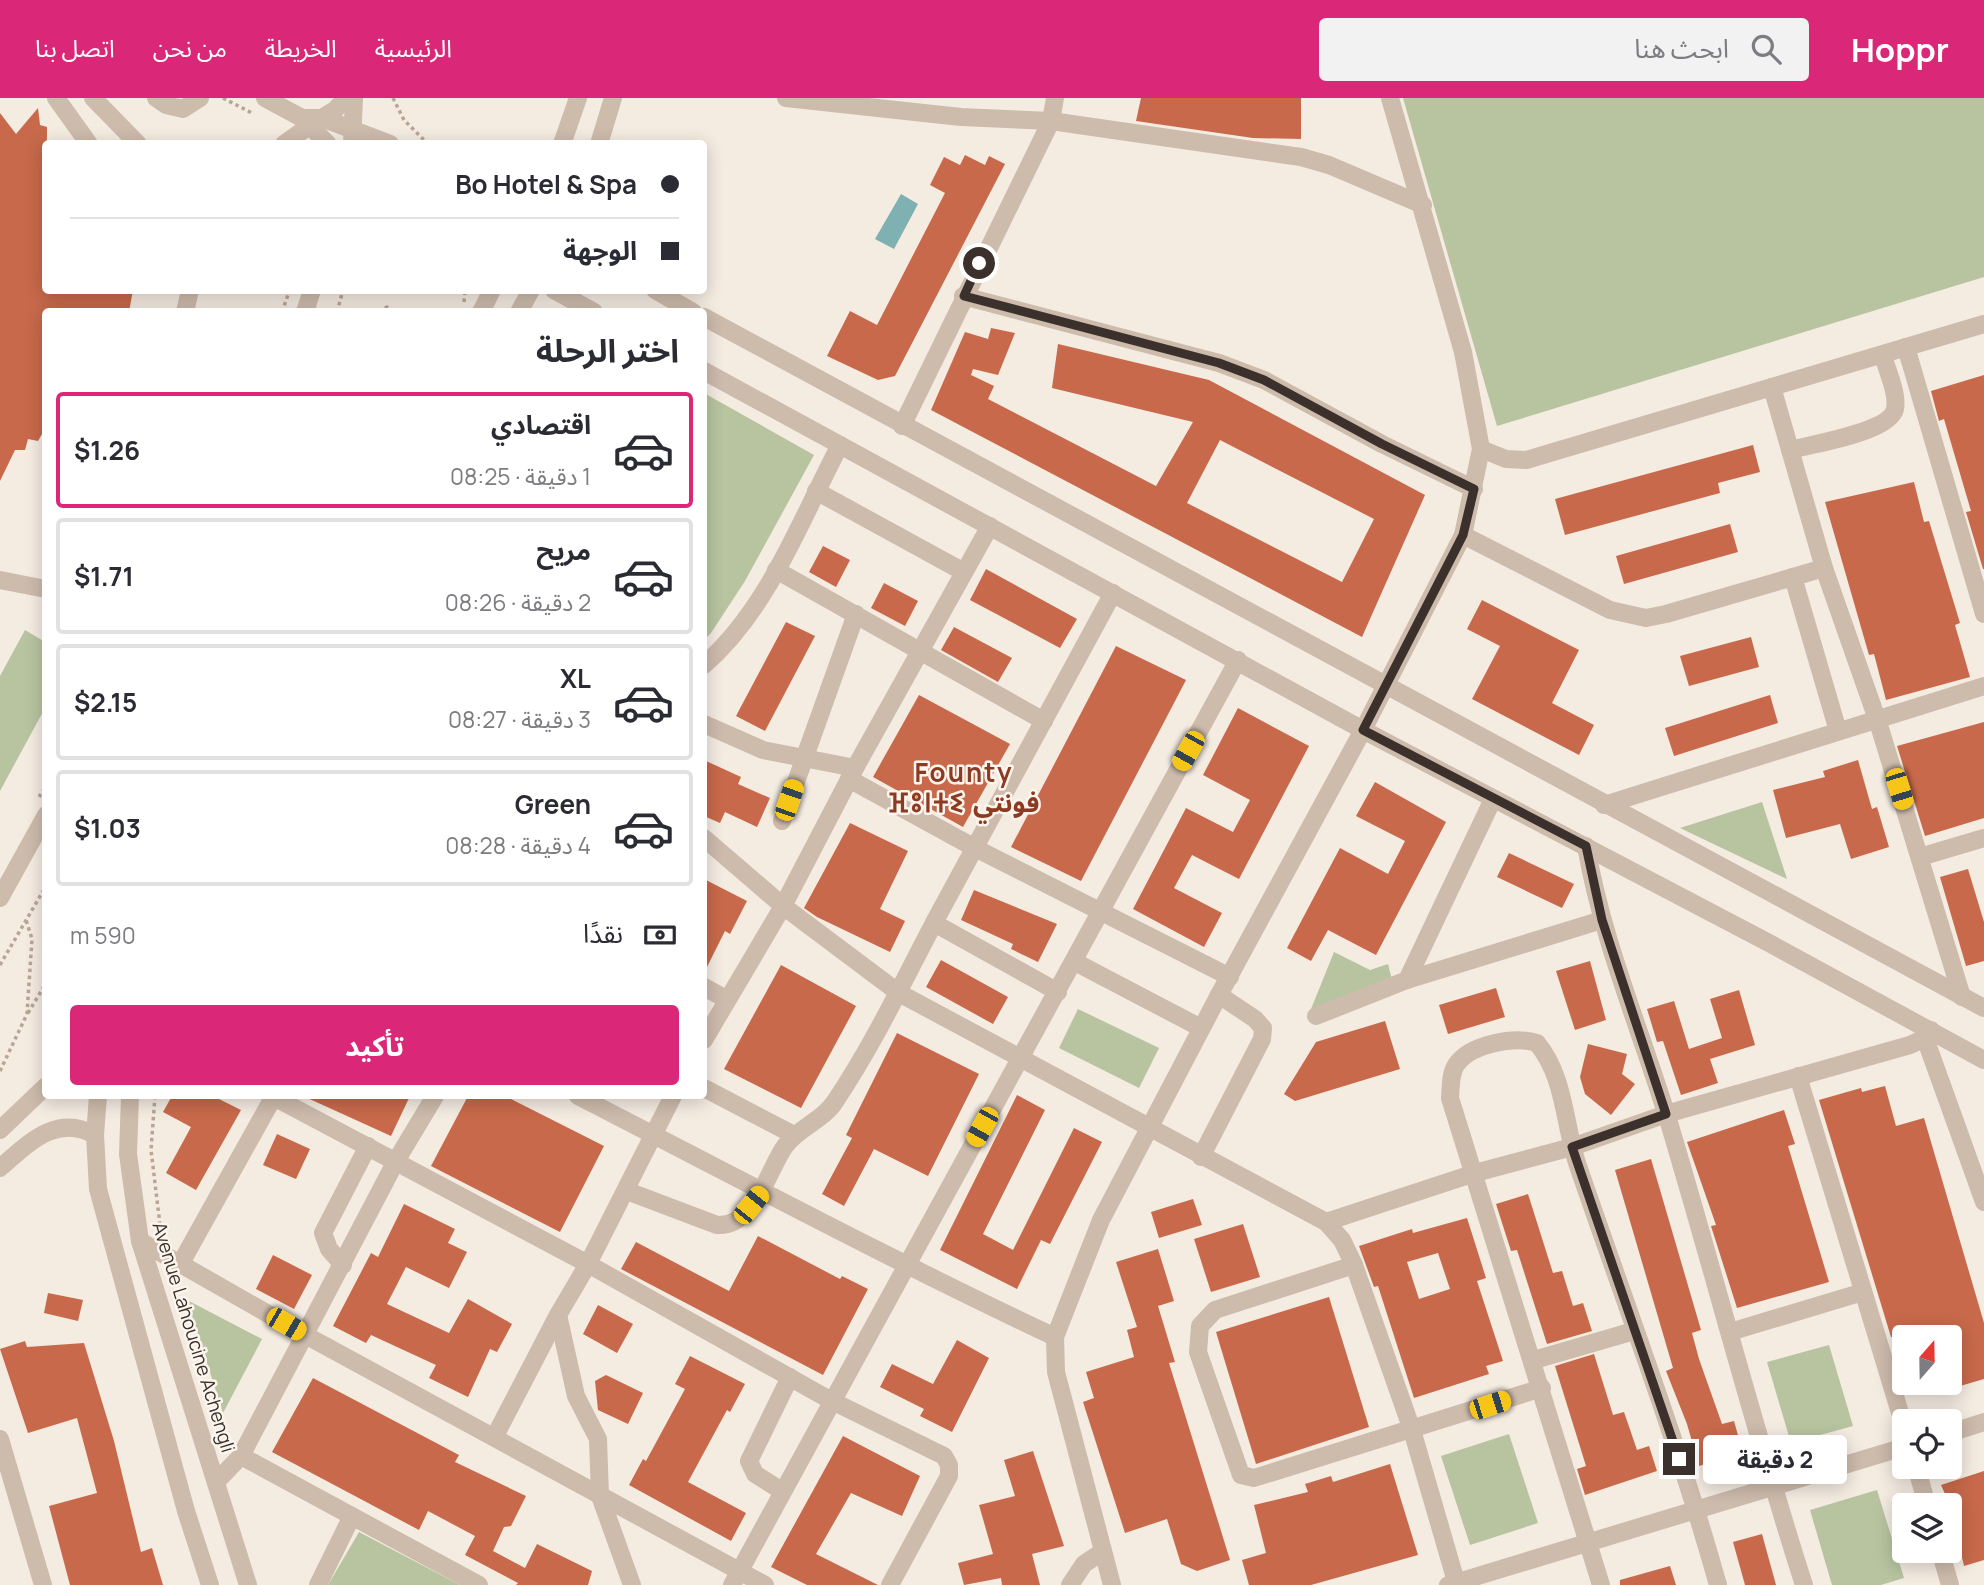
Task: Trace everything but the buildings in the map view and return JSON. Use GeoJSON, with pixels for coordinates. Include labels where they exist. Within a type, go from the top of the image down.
{"type":"FeatureCollection","features":[{"type":"Feature","properties":{"kind":"street"},"geometry":{"type":"LineString","coordinates":[[56,98],[86,140]]}},
{"type":"Feature","properties":{"kind":"street"},"geometry":{"type":"LineString","coordinates":[[93,98],[134,140]]}},
{"type":"Feature","properties":{"kind":"street"},"geometry":{"type":"LineString","coordinates":[[156,98],[166,105],[183,109],[200,98]]}},
{"type":"Feature","properties":{"kind":"street"},"geometry":{"type":"LineString","coordinates":[[265,98],[311,120],[372,140]]}},
{"type":"Feature","properties":{"kind":"street"},"geometry":{"type":"LineString","coordinates":[[288,140],[311,120],[335,110],[346,98]]}},
{"type":"Feature","properties":{"kind":"street"},"geometry":{"type":"LineString","coordinates":[[354,98],[354,136]]}},
{"type":"Feature","properties":{"kind":"street"},"geometry":{"type":"LineString","coordinates":[[563,140],[578,98]]}},
{"type":"Feature","properties":{"kind":"street"},"geometry":{"type":"LineString","coordinates":[[600,140],[613,98]]}},
{"type":"Feature","properties":{"kind":"street"},"geometry":{"type":"LineString","coordinates":[[786,98],[961,117],[1051,121],[1301,157],[1329,165],[1423,205]]}},
{"type":"Feature","properties":{"kind":"street"},"geometry":{"type":"LineString","coordinates":[[902,426],[1051,121],[1055,98]]}},
{"type":"Feature","properties":{"kind":"street"},"geometry":{"type":"LineString","coordinates":[[1112,1585],[1056,1372],[1055,1337],[1101,1220],[1363,730],[1463,535],[1474,489],[1481,449],[1463,352],[1423,205],[1390,98]]}},
{"type":"Feature","properties":{"kind":"street"},"geometry":{"type":"LineString","coordinates":[[311,120],[325,140]]}},
{"type":"Feature","properties":{"kind":"street"},"geometry":{"type":"LineString","coordinates":[[561,294],[586,308]]}},
{"type":"Feature","properties":{"kind":"street"},"geometry":{"type":"LineString","coordinates":[[662,294],[686,308]]}},
{"type":"Feature","properties":{"kind":"street"},"geometry":{"type":"LineString","coordinates":[[964,296],[1219,363],[1264,380],[1382,444],[1474,489]]}},
{"type":"Feature","properties":{"kind":"street"},"geometry":{"type":"LineString","coordinates":[[707,319],[1984,1008]]}},
{"type":"Feature","properties":{"kind":"street"},"geometry":{"type":"LineString","coordinates":[[1481,449],[1506,459],[1526,460],[1984,324]]}},
{"type":"Feature","properties":{"kind":"street"},"geometry":{"type":"LineString","coordinates":[[1906,347],[1981,595],[1984,614]]}},
{"type":"Feature","properties":{"kind":"street"},"geometry":{"type":"LineString","coordinates":[[1790,450],[1876,428],[1890,420],[1896,405],[1883,355]]}},
{"type":"Feature","properties":{"kind":"street"},"geometry":{"type":"LineString","coordinates":[[707,373],[1363,730],[1586,846],[1928,1034],[1984,1060]]}},
{"type":"Feature","properties":{"kind":"street"},"geometry":{"type":"LineString","coordinates":[[1772,387],[1824,568],[1878,722],[1962,997]]}},
{"type":"Feature","properties":{"kind":"street"},"geometry":{"type":"LineString","coordinates":[[707,662],[727,645],[776,570],[840,445]]}},
{"type":"Feature","properties":{"kind":"street"},"geometry":{"type":"LineString","coordinates":[[816,491],[964,572]]}},
{"type":"Feature","properties":{"kind":"street"},"geometry":{"type":"LineString","coordinates":[[707,1034],[783,906],[852,773],[990,526]]}},
{"type":"Feature","properties":{"kind":"street"},"geometry":{"type":"LineString","coordinates":[[1463,535],[1610,610],[1636,617],[1666,614],[1824,568]]}},
{"type":"Feature","properties":{"kind":"street"},"geometry":{"type":"LineString","coordinates":[[776,570],[1044,721]]}},
{"type":"Feature","properties":{"kind":"street"},"geometry":{"type":"LineString","coordinates":[[1793,577],[1838,731]]}},
{"type":"Feature","properties":{"kind":"street"},"geometry":{"type":"LineString","coordinates":[[0,580],[42,588]]}},
{"type":"Feature","properties":{"kind":"street"},"geometry":{"type":"LineString","coordinates":[[626,1191],[717,1225],[727,1226],[739,1219],[764,1189],[784,1148],[794,1135],[835,1104],[899,993],[934,923],[1113,593]]}},
{"type":"Feature","properties":{"kind":"street"},"geometry":{"type":"LineString","coordinates":[[782,821],[856,614]]}},
{"type":"Feature","properties":{"kind":"street"},"geometry":{"type":"LineString","coordinates":[[735,1578],[1075,962],[1100,911],[1238,660]]}},
{"type":"Feature","properties":{"kind":"street"},"geometry":{"type":"LineString","coordinates":[[1604,805],[1838,731],[1878,722],[1984,686]]}},
{"type":"Feature","properties":{"kind":"street"},"geometry":{"type":"LineString","coordinates":[[707,726],[741,743],[852,773],[975,848],[1230,977]]}},
{"type":"Feature","properties":{"kind":"street"},"geometry":{"type":"LineString","coordinates":[[1407,980],[1493,799]]}},
{"type":"Feature","properties":{"kind":"street"},"geometry":{"type":"LineString","coordinates":[[0,898],[42,822]]}},
{"type":"Feature","properties":{"kind":"street"},"geometry":{"type":"LineString","coordinates":[[1920,857],[1984,838]]}},
{"type":"Feature","properties":{"kind":"street"},"geometry":{"type":"LineString","coordinates":[[707,841],[783,906],[899,993],[1200,1157],[1326,1222],[1342,1240],[1354,1265],[1412,1430],[1454,1584],[1892,1451]]}},
{"type":"Feature","properties":{"kind":"street"},"geometry":{"type":"LineString","coordinates":[[1586,846],[1602,920],[1666,1114],[1773,1487],[1804,1585]]}},
{"type":"Feature","properties":{"kind":"street"},"geometry":{"type":"LineString","coordinates":[[1316,1016],[1407,980],[1602,920]]}},
{"type":"Feature","properties":{"kind":"street"},"geometry":{"type":"LineString","coordinates":[[934,923],[1058,992]]}},
{"type":"Feature","properties":{"kind":"street"},"geometry":{"type":"LineString","coordinates":[[1075,962],[1202,1027]]}},
{"type":"Feature","properties":{"kind":"street"},"geometry":{"type":"LineString","coordinates":[[707,989],[726,999]]}},
{"type":"Feature","properties":{"kind":"street"},"geometry":{"type":"LineString","coordinates":[[1200,1157],[1262,1039],[1263,1028],[1255,1018],[1219,995]]}},
{"type":"Feature","properties":{"kind":"street"},"geometry":{"type":"LineString","coordinates":[[1326,1222],[1475,1173],[1572,1147],[1666,1114],[1910,1045],[1928,1034]]}},
{"type":"Feature","properties":{"kind":"street"},"geometry":{"type":"LineString","coordinates":[[1928,1034],[1984,1202]]}},
{"type":"Feature","properties":{"kind":"street"},"geometry":{"type":"LineString","coordinates":[[1601,1585],[1534,1360],[1450,1098],[1454,1067],[1465,1055],[1490,1045],[1521,1038],[1537,1043],[1547,1055],[1556,1076],[1572,1147],[1697,1510],[1718,1585]]}},
{"type":"Feature","properties":{"kind":"street"},"geometry":{"type":"LineString","coordinates":[[1798,1076],[1899,1409]]}},
{"type":"Feature","properties":{"kind":"street"},"geometry":{"type":"LineString","coordinates":[[0,1130],[42,1090]]}},
{"type":"Feature","properties":{"kind":"street"},"geometry":{"type":"LineString","coordinates":[[707,1090],[794,1135]]}},
{"type":"Feature","properties":{"kind":"street"},"geometry":{"type":"LineString","coordinates":[[97,1099],[95,1135],[98,1189],[124,1290],[210,1585]]}},
{"type":"Feature","properties":{"kind":"street","name":"Avenue Lahoucine Achengli"},"geometry":{"type":"LineString","coordinates":[[130,1099],[128,1154],[140,1241],[248,1585]]}},
{"type":"Feature","properties":{"kind":"street"},"geometry":{"type":"LineString","coordinates":[[181,1263],[271,1099]]}},
{"type":"Feature","properties":{"kind":"street"},"geometry":{"type":"LineString","coordinates":[[279,1099],[588,1264],[831,1400],[944,1456],[949,1465],[949,1476],[890,1585]]}},
{"type":"Feature","properties":{"kind":"street"},"geometry":{"type":"LineString","coordinates":[[216,1482],[241,1456],[307,1336],[396,1161],[433,1099]]}},
{"type":"Feature","properties":{"kind":"street"},"geometry":{"type":"LineString","coordinates":[[584,1099],[764,1189],[905,1266],[1055,1337]]}},
{"type":"Feature","properties":{"kind":"street"},"geometry":{"type":"LineString","coordinates":[[495,1436],[558,1315],[588,1264],[671,1099]]}},
{"type":"Feature","properties":{"kind":"street"},"geometry":{"type":"LineString","coordinates":[[0,1168],[37,1138],[55,1128],[76,1127],[95,1135]]}},
{"type":"Feature","properties":{"kind":"street"},"geometry":{"type":"LineString","coordinates":[[343,1265],[329,1249],[323,1233],[368,1146]]}},
{"type":"Feature","properties":{"kind":"street"},"geometry":{"type":"LineString","coordinates":[[140,1241],[307,1336],[495,1436],[735,1578],[765,1585]]}},
{"type":"Feature","properties":{"kind":"street"},"geometry":{"type":"LineString","coordinates":[[1354,1265],[1214,1310],[1200,1325],[1198,1352],[1241,1475],[1254,1478],[1542,1388]]}},
{"type":"Feature","properties":{"kind":"street"},"geometry":{"type":"LineString","coordinates":[[1730,1332],[1863,1292]]}},
{"type":"Feature","properties":{"kind":"street"},"geometry":{"type":"LineString","coordinates":[[558,1315],[576,1396],[598,1440],[600,1496],[632,1585]]}},
{"type":"Feature","properties":{"kind":"street"},"geometry":{"type":"LineString","coordinates":[[1534,1360],[1634,1331]]}},
{"type":"Feature","properties":{"kind":"street"},"geometry":{"type":"LineString","coordinates":[[782,1491],[755,1474],[749,1461],[790,1377]]}},
{"type":"Feature","properties":{"kind":"street"},"geometry":{"type":"LineString","coordinates":[[1962,1429],[1984,1422]]}},
{"type":"Feature","properties":{"kind":"street"},"geometry":{"type":"LineString","coordinates":[[0,1439],[43,1585]]}},
{"type":"Feature","properties":{"kind":"street"},"geometry":{"type":"LineString","coordinates":[[241,1456],[480,1585]]}},
{"type":"Feature","properties":{"kind":"street"},"geometry":{"type":"LineString","coordinates":[[318,1585],[352,1516]]}},
{"type":"Feature","properties":{"kind":"street"},"geometry":{"type":"LineString","coordinates":[[1070,1585],[1084,1564],[1102,1552]]}},
{"type":"Feature","properties":{"kind":"street"},"geometry":{"type":"LineString","coordinates":[[1944,1563],[1950,1585]]}},
{"type":"Feature","properties":{"kind":"path"},"geometry":{"type":"LineString","coordinates":[[393,98],[404,120],[424,140]]}},
{"type":"Feature","properties":{"kind":"path"},"geometry":{"type":"LineString","coordinates":[[0,965],[42,893]]}},
{"type":"Feature","properties":{"kind":"path"},"geometry":{"type":"LineString","coordinates":[[26,920],[32,939],[27,1014]]}},
{"type":"Feature","properties":{"kind":"path"},"geometry":{"type":"LineString","coordinates":[[0,1071],[27,1014],[42,990]]}},
{"type":"Feature","properties":{"kind":"path"},"geometry":{"type":"LineString","coordinates":[[155,1099],[151,1150],[164,1255]]}},
{"type":"Feature","properties":{"kind":"green space"},"geometry":{"type":"Polygon","coordinates":[[[1403,98],[1984,98],[1984,277],[1497,426],[1403,98]]]}},
{"type":"Feature","properties":{"kind":"green space"},"geometry":{"type":"Polygon","coordinates":[[[707,395],[814,455],[745,581],[707,637],[707,395]]]}},
{"type":"Feature","properties":{"kind":"green space"},"geometry":{"type":"Polygon","coordinates":[[[25,630],[42,640],[42,714],[0,791],[0,676],[25,630]]]}},
{"type":"Feature","properties":{"kind":"green space"},"geometry":{"type":"Polygon","coordinates":[[[1762,802],[1787,879],[1680,828],[1762,802]]]}},
{"type":"Feature","properties":{"kind":"green space"},"geometry":{"type":"Polygon","coordinates":[[[1334,952],[1370,970],[1388,964],[1392,980],[1309,1014],[1334,952]]]}},
{"type":"Feature","properties":{"kind":"green space"},"geometry":{"type":"Polygon","coordinates":[[[1078,1009],[1159,1048],[1139,1088],[1059,1048],[1078,1009]]]}},
{"type":"Feature","properties":{"kind":"green space"},"geometry":{"type":"Polygon","coordinates":[[[187,1300],[262,1339],[223,1413],[187,1300]]]}},
{"type":"Feature","properties":{"kind":"green space"},"geometry":{"type":"Polygon","coordinates":[[[1829,1345],[1853,1426],[1791,1443],[1767,1362],[1829,1345]]]}},
{"type":"Feature","properties":{"kind":"green space"},"geometry":{"type":"Polygon","coordinates":[[[1509,1434],[1538,1523],[1470,1545],[1441,1456],[1509,1434]]]}},
{"type":"Feature","properties":{"kind":"green space"},"geometry":{"type":"Polygon","coordinates":[[[1877,1490],[1892,1539],[1892,1563],[1899,1563],[1904,1578],[1881,1585],[1832,1585],[1810,1510],[1877,1490]]]}},
{"type":"Feature","properties":{"kind":"green space"},"geometry":{"type":"Polygon","coordinates":[[[359,1532],[460,1585],[328,1585],[359,1532]]]}},
{"type":"Feature","properties":{"kind":"water"},"geometry":{"type":"Polygon","coordinates":[[[901,194],[918,204],[894,249],[875,239],[901,194]]]}},
{"type":"Feature","properties":{"kind":"district","name":"Founty ⴼⵓⵏⵜⵉ فونتي"},"geometry":{"type":"Point","coordinates":[964,787]}},
{"type":"Feature","properties":{"kind":"route"},"geometry":{"type":"LineString","coordinates":[[979,263],[964,296],[1219,363],[1264,380],[1382,444],[1474,489],[1463,535],[1363,730],[1586,846],[1602,920],[1666,1114],[1572,1147],[1679,1459]]}}]}
